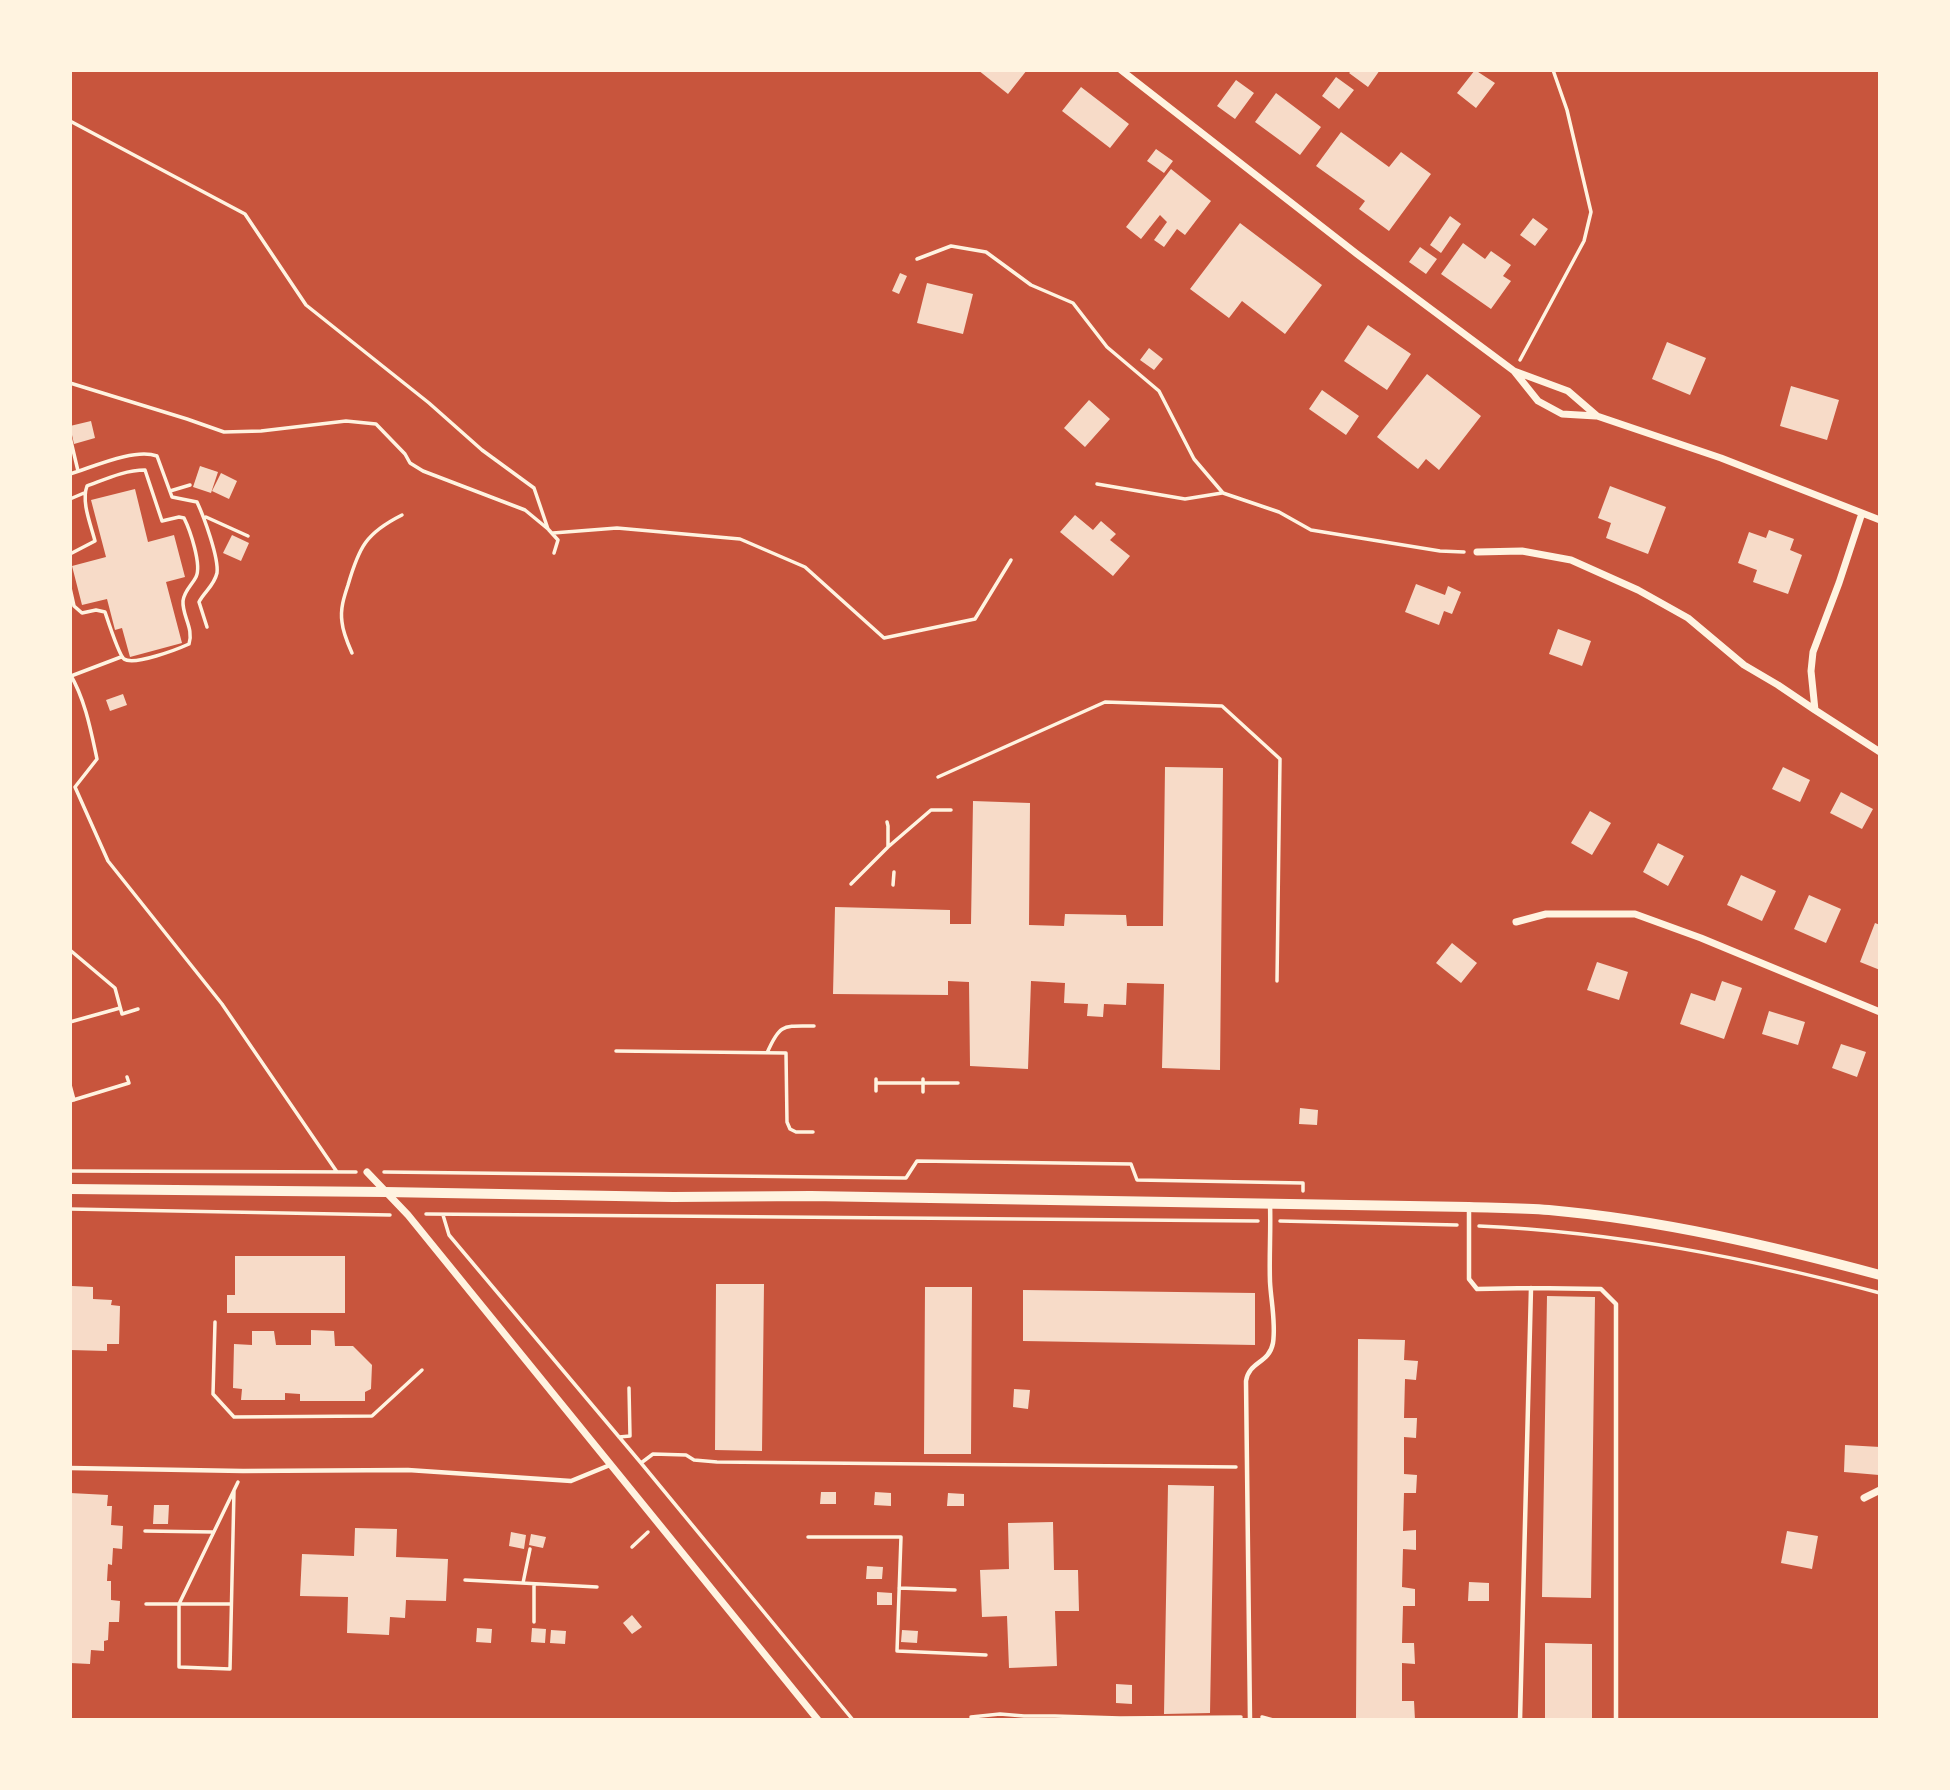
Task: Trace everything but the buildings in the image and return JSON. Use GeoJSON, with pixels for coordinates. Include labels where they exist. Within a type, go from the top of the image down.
{"type":"FeatureCollection","features":[{"type":"Feature","properties":{"kind":"street"},"geometry":{"type":"LineString","coordinates":[[1121,70],[1357,254],[1514,371],[1538,401],[1562,414],[1597,416],[1721,458],[1880,520]]}},
{"type":"Feature","properties":{"kind":"street"},"geometry":{"type":"LineString","coordinates":[[1514,371],[1568,391],[1597,416]]}},
{"type":"Feature","properties":{"kind":"street"},"geometry":{"type":"LineString","coordinates":[[1815,710],[1811,671],[1813,652],[1862,513]]}},
{"type":"Feature","properties":{"kind":"street"},"geometry":{"type":"LineString","coordinates":[[1477,552],[1522,551],[1571,560],[1638,590],[1688,618],[1744,665],[1880,752]]}},
{"type":"Feature","properties":{"kind":"street"},"geometry":{"type":"LineString","coordinates":[[1516,922],[1546,915],[1635,914],[1701,938],[1880,1012]]}},
{"type":"Feature","properties":{"kind":"street"},"geometry":{"type":"LineString","coordinates":[[367,1172],[408,1214],[818,1720]]}},
{"type":"Feature","properties":{"kind":"street"},"geometry":{"type":"LineString","coordinates":[[70,1188],[673,1197],[811,1196],[1550,1210],[1630,1220],[1720,1237],[1880,1275]]}},
{"type":"Feature","properties":{"kind":"street"},"geometry":{"type":"LineString","coordinates":[[1864,1497],[1880,1490]]}},
{"type":"Feature","properties":{"kind":"lane"},"geometry":{"type":"LineString","coordinates":[[1250,1718],[1247,1372],[1265,1360],[1273,1340],[1270,1203]]}},
{"type":"Feature","properties":{"kind":"lane"},"geometry":{"type":"LineString","coordinates":[[1469,1207],[1469,1279],[1477,1289],[1601,1289],[1616,1304],[1616,1720]]}},
{"type":"Feature","properties":{"kind":"lane"},"geometry":{"type":"LineString","coordinates":[[1520,1720],[1531,1288]]}},
{"type":"Feature","properties":{"kind":"lane"},"geometry":{"type":"LineString","coordinates":[[70,1468],[408,1471],[571,1481],[610,1465]]}},
{"type":"Feature","properties":{"kind":"path"},"geometry":{"type":"LineString","coordinates":[[1514,371],[1584,241],[1591,212],[1567,110],[1553,70]]}},
{"type":"Feature","properties":{"kind":"path"},"geometry":{"type":"LineString","coordinates":[[70,121],[244,214],[306,305],[429,403],[482,450],[534,488],[548,529]]}},
{"type":"Feature","properties":{"kind":"path"},"geometry":{"type":"LineString","coordinates":[[917,259],[951,246],[986,252],[1031,285],[1073,303],[1107,347],[1159,391],[1194,459],[1223,493]]}},
{"type":"Feature","properties":{"kind":"path"},"geometry":{"type":"LineString","coordinates":[[70,383],[224,432],[261,431],[346,421],[376,424],[405,454],[410,463],[423,471],[525,510],[558,540],[554,553]]}},
{"type":"Feature","properties":{"kind":"path"},"geometry":{"type":"LineString","coordinates":[[70,438],[78,471]]}},
{"type":"Feature","properties":{"kind":"path"},"geometry":{"type":"LineString","coordinates":[[70,474],[132,455],[149,453],[157,456],[172,497],[197,502],[204,516],[217,572],[199,602],[207,627]]}},
{"type":"Feature","properties":{"kind":"path"},"geometry":{"type":"LineString","coordinates":[[70,554],[95,541],[84,493],[87,486],[115,475],[145,470],[162,521],[184,518],[189,528],[198,564],[198,574],[185,592],[183,602],[192,635],[189,643],[176,650],[132,662],[125,660],[104,612],[82,612],[74,606],[70,588]]}},
{"type":"Feature","properties":{"kind":"path"},"geometry":{"type":"LineString","coordinates":[[1097,484],[1185,499],[1223,493],[1279,512],[1311,530],[1440,551],[1477,552]]}},
{"type":"Feature","properties":{"kind":"path"},"geometry":{"type":"LineString","coordinates":[[170,491],[190,485]]}},
{"type":"Feature","properties":{"kind":"path"},"geometry":{"type":"LineString","coordinates":[[70,499],[84,493]]}},
{"type":"Feature","properties":{"kind":"path"},"geometry":{"type":"LineString","coordinates":[[352,653],[342,624],[342,612],[355,561],[363,543],[378,529],[402,515]]}},
{"type":"Feature","properties":{"kind":"path"},"geometry":{"type":"LineString","coordinates":[[204,516],[248,536]]}},
{"type":"Feature","properties":{"kind":"path"},"geometry":{"type":"LineString","coordinates":[[553,533],[617,528],[740,539],[805,567],[884,638],[975,620],[1011,561]]}},
{"type":"Feature","properties":{"kind":"path"},"geometry":{"type":"LineString","coordinates":[[122,656],[71,675],[91,730],[97,759],[75,787],[108,861],[222,1004],[337,1172]]}},
{"type":"Feature","properties":{"kind":"path"},"geometry":{"type":"LineString","coordinates":[[938,777],[1105,702],[1222,706],[1280,759],[1277,981]]}},
{"type":"Feature","properties":{"kind":"path"},"geometry":{"type":"LineString","coordinates":[[851,884],[931,810],[951,810]]}},
{"type":"Feature","properties":{"kind":"path"},"geometry":{"type":"LineString","coordinates":[[887,822],[888,847]]}},
{"type":"Feature","properties":{"kind":"path"},"geometry":{"type":"LineString","coordinates":[[893,885],[894,872]]}},
{"type":"Feature","properties":{"kind":"path"},"geometry":{"type":"LineString","coordinates":[[70,950],[115,988],[122,1014],[138,1010]]}},
{"type":"Feature","properties":{"kind":"path"},"geometry":{"type":"LineString","coordinates":[[70,1022],[120,1008]]}},
{"type":"Feature","properties":{"kind":"path"},"geometry":{"type":"LineString","coordinates":[[767,1053],[782,1028],[814,1026]]}},
{"type":"Feature","properties":{"kind":"path"},"geometry":{"type":"LineString","coordinates":[[617,1051],[786,1053],[787,1122],[790,1129],[796,1132],[813,1132]]}},
{"type":"Feature","properties":{"kind":"path"},"geometry":{"type":"LineString","coordinates":[[70,1085],[72,1100],[130,1083],[127,1077]]}},
{"type":"Feature","properties":{"kind":"path"},"geometry":{"type":"LineString","coordinates":[[876,1091],[876,1081],[958,1083]]}},
{"type":"Feature","properties":{"kind":"path"},"geometry":{"type":"LineString","coordinates":[[923,1081],[923,1092]]}},
{"type":"Feature","properties":{"kind":"path"},"geometry":{"type":"LineString","coordinates":[[70,1171],[906,1178],[917,1161],[1131,1164],[1136,1180],[1303,1183],[1303,1204]]}},
{"type":"Feature","properties":{"kind":"path"},"geometry":{"type":"LineString","coordinates":[[70,1209],[361,1215],[1270,1221],[1468,1225],[1616,1237],[1660,1244],[1880,1293]]}},
{"type":"Feature","properties":{"kind":"path"},"geometry":{"type":"LineString","coordinates":[[443,1214],[449,1235],[642,1463],[853,1720]]}},
{"type":"Feature","properties":{"kind":"path"},"geometry":{"type":"LineString","coordinates":[[215,1322],[213,1394],[234,1417],[372,1416],[422,1370]]}},
{"type":"Feature","properties":{"kind":"path"},"geometry":{"type":"LineString","coordinates":[[619,1437],[630,1436],[629,1388]]}},
{"type":"Feature","properties":{"kind":"path"},"geometry":{"type":"LineString","coordinates":[[642,1463],[653,1454],[686,1455],[694,1460],[717,1462],[1247,1468]]}},
{"type":"Feature","properties":{"kind":"path"},"geometry":{"type":"LineString","coordinates":[[234,1490],[230,1669],[179,1667],[178,1604],[243,1471]]}},
{"type":"Feature","properties":{"kind":"path"},"geometry":{"type":"LineString","coordinates":[[145,1531],[213,1532]]}},
{"type":"Feature","properties":{"kind":"path"},"geometry":{"type":"LineString","coordinates":[[808,1536],[901,1537],[897,1651],[986,1655]]}},
{"type":"Feature","properties":{"kind":"path"},"geometry":{"type":"LineString","coordinates":[[523,1583],[530,1549]]}},
{"type":"Feature","properties":{"kind":"path"},"geometry":{"type":"LineString","coordinates":[[465,1580],[597,1587]]}},
{"type":"Feature","properties":{"kind":"path"},"geometry":{"type":"LineString","coordinates":[[534,1584],[534,1622]]}},
{"type":"Feature","properties":{"kind":"path"},"geometry":{"type":"LineString","coordinates":[[899,1588],[955,1590]]}},
{"type":"Feature","properties":{"kind":"path"},"geometry":{"type":"LineString","coordinates":[[146,1604],[231,1604]]}},
{"type":"Feature","properties":{"kind":"path"},"geometry":{"type":"LineString","coordinates":[[971,1717],[1000,1714],[1120,1718],[1266,1717],[1273,1720]]}}]}
